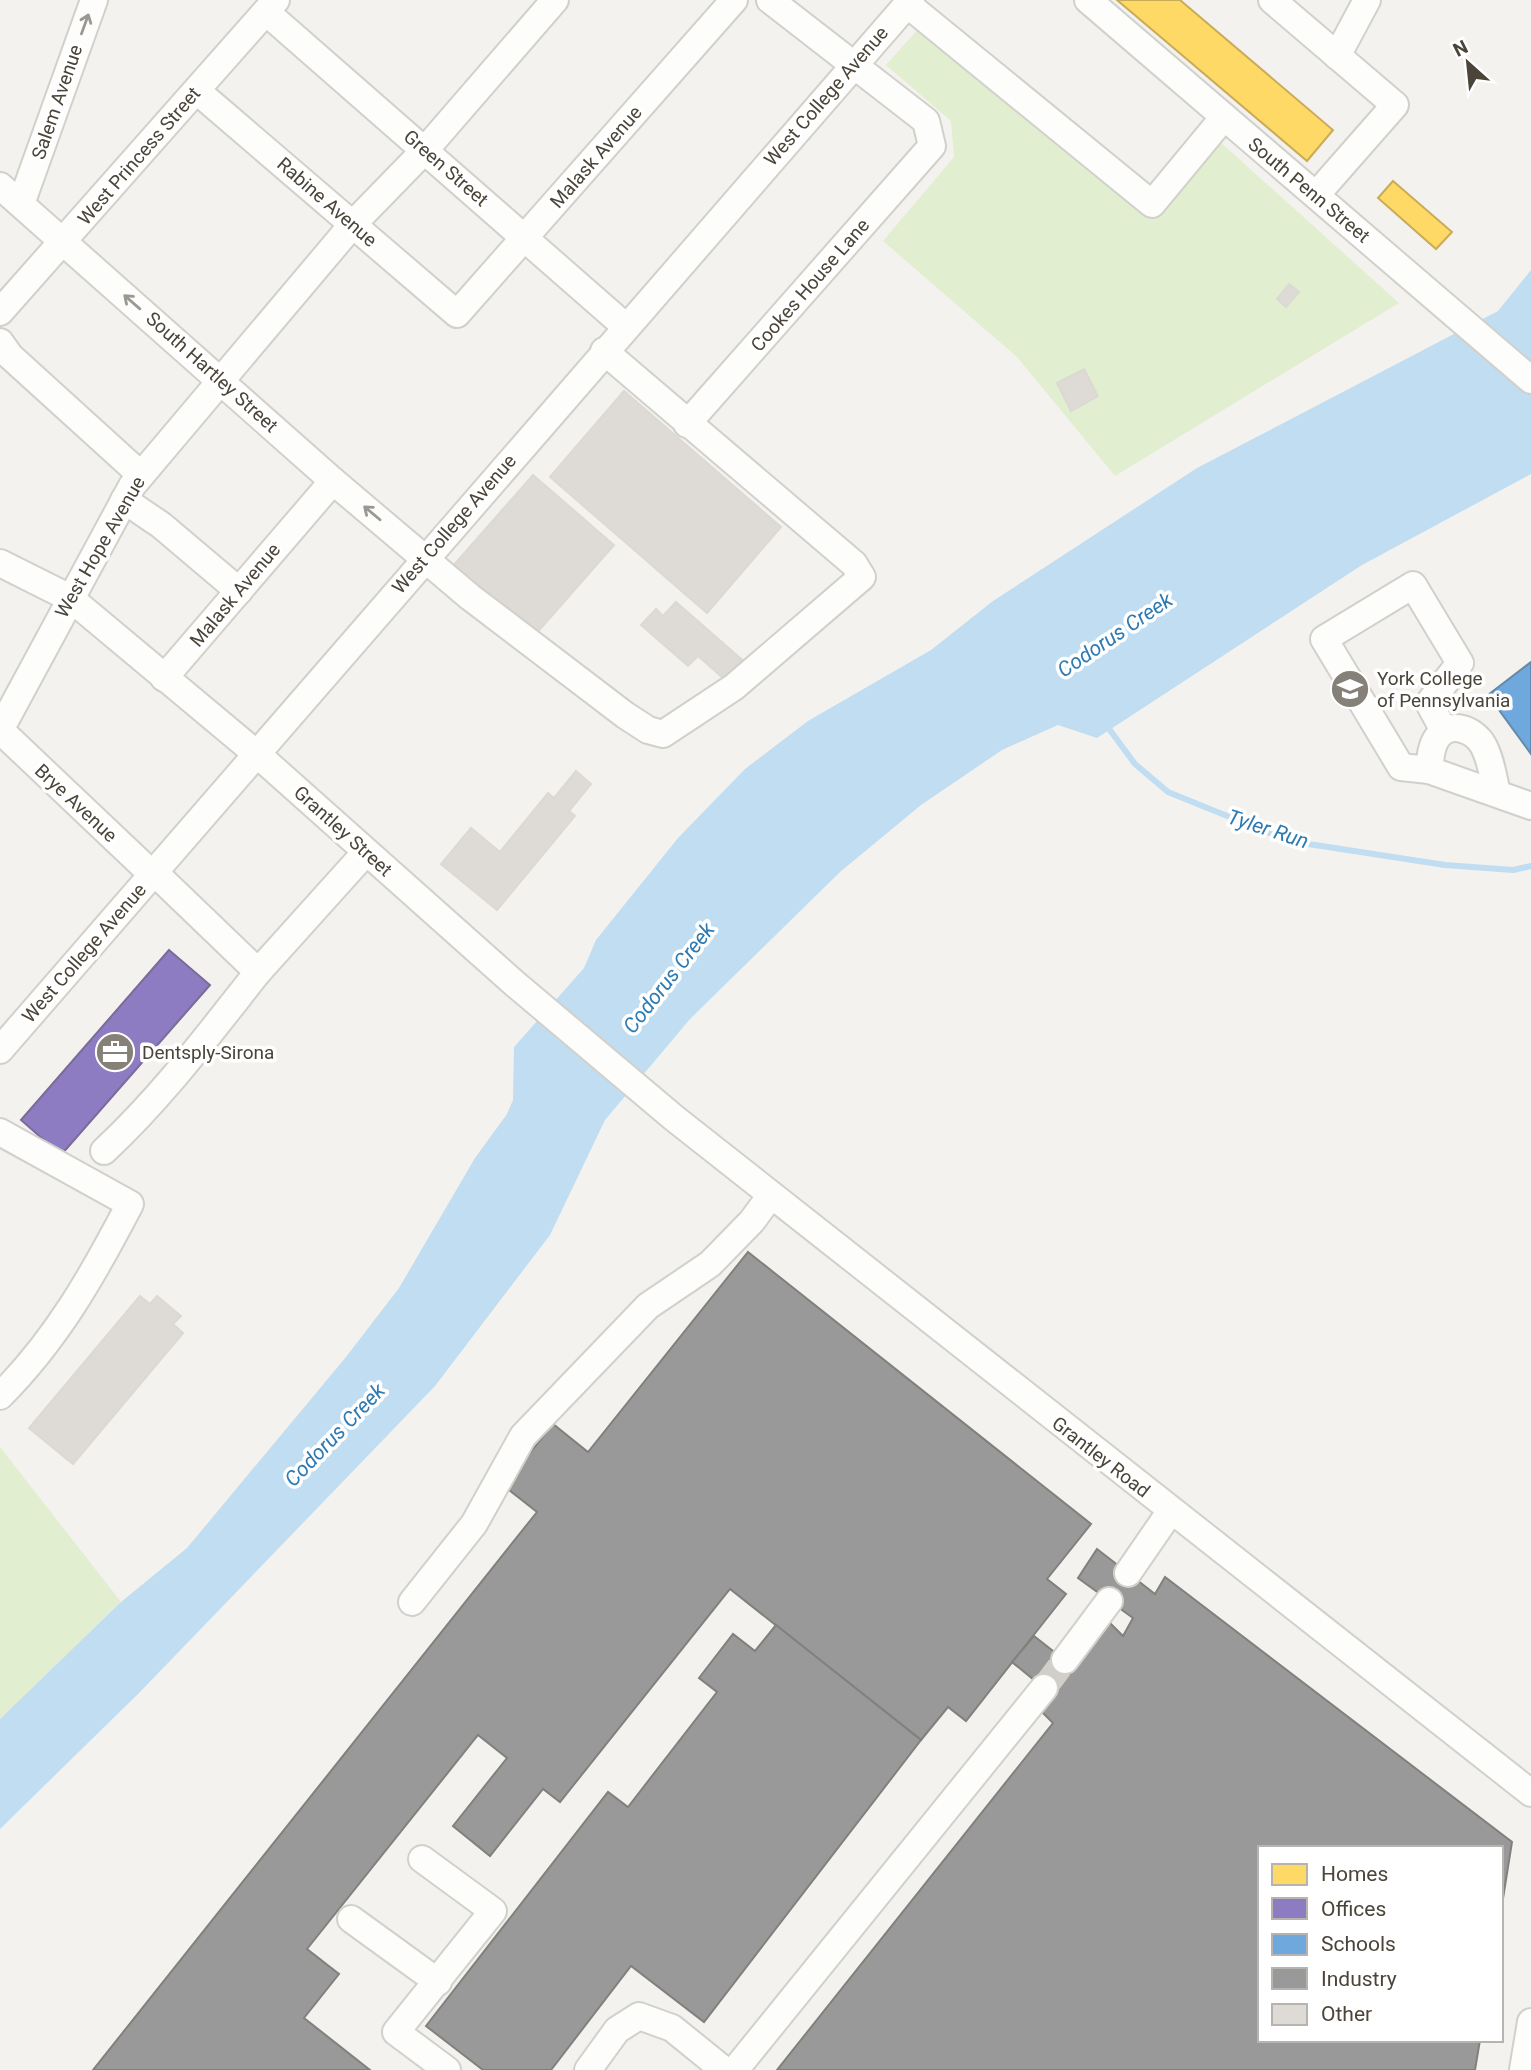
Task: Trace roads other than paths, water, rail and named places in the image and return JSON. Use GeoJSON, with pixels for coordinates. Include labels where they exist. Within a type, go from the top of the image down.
{"type":"FeatureCollection","features":[{"type":"Feature","properties":{"kind":"street","name":"Salem Avenue"},"geometry":{"type":"LineString","coordinates":[[21,204],[94,0]]}},
{"type":"Feature","properties":{"kind":"street","name":"West Hope Avenue"},"geometry":{"type":"LineString","coordinates":[[0,730],[69,598],[141,475],[353,224],[425,150],[555,0]]}},
{"type":"Feature","properties":{"kind":"street","name":"Malask Avenue"},"geometry":{"type":"LineString","coordinates":[[457,314],[734,0]]}},
{"type":"Feature","properties":{"kind":"street"},"geometry":{"type":"LineString","coordinates":[[770,0],[853,65]]}},
{"type":"Feature","properties":{"kind":"street","name":"South Penn Street"},"geometry":{"type":"LineString","coordinates":[[1088,0],[1531,380]]}},
{"type":"Feature","properties":{"kind":"street"},"geometry":{"type":"LineString","coordinates":[[1337,56],[1367,0]]}},
{"type":"Feature","properties":{"kind":"street"},"geometry":{"type":"LineString","coordinates":[[909,2],[1152,204],[1224,117]]}},
{"type":"Feature","properties":{"kind":"street","name":"West College Avenue"},"geometry":{"type":"LineString","coordinates":[[0,1050],[909,2]]}},
{"type":"Feature","properties":{"kind":"street"},"geometry":{"type":"LineString","coordinates":[[1285,4],[1337,56],[1395,105],[1316,195]]}},
{"type":"Feature","properties":{"kind":"street","name":"Green Street"},"geometry":{"type":"LineString","coordinates":[[271,6],[425,150],[626,327]]}},
{"type":"Feature","properties":{"kind":"street","name":"West Princess Street"},"geometry":{"type":"LineString","coordinates":[[0,312],[271,6]]}},
{"type":"Feature","properties":{"kind":"street","name":"Cookes House Lane"},"geometry":{"type":"LineString","coordinates":[[687,424],[932,146],[926,121],[853,65]]}},
{"type":"Feature","properties":{"kind":"street","name":"Rabine Avenue"},"geometry":{"type":"LineString","coordinates":[[197,91],[457,314]]}},
{"type":"Feature","properties":{"kind":"street","name":"South Hartley Street"},"geometry":{"type":"LineString","coordinates":[[0,186],[333,481],[470,597],[625,715],[648,730],[663,734],[734,687],[862,577],[854,564],[687,424]]}},
{"type":"Feature","properties":{"kind":"street"},"geometry":{"type":"LineString","coordinates":[[0,342],[10,356],[141,475]]}},
{"type":"Feature","properties":{"kind":"street"},"geometry":{"type":"LineString","coordinates":[[604,351],[687,424]]}},
{"type":"Feature","properties":{"kind":"street","name":"Malask Avenue"},"geometry":{"type":"LineString","coordinates":[[164,678],[333,481]]}},
{"type":"Feature","properties":{"kind":"street"},"geometry":{"type":"LineString","coordinates":[[124,500],[161,525],[239,591]]}},
{"type":"Feature","properties":{"kind":"street","name":"Grantley Street"},"geometry":{"type":"LineString","coordinates":[[0,563],[69,598],[258,755],[514,983],[674,1118]]}},
{"type":"Feature","properties":{"kind":"street"},"geometry":{"type":"LineString","coordinates":[[1444,731],[1429,703],[1460,663],[1413,584],[1324,639],[1401,767],[1429,770],[1531,806]]}},
{"type":"Feature","properties":{"kind":"street"},"geometry":{"type":"LineString","coordinates":[[1429,770],[1433,747],[1444,731],[1456,727],[1475,735],[1488,756],[1497,793]]}},
{"type":"Feature","properties":{"kind":"street","name":"Brye Avenue"},"geometry":{"type":"LineString","coordinates":[[0,730],[258,972]]}},
{"type":"Feature","properties":{"kind":"street"},"geometry":{"type":"LineString","coordinates":[[104,1151],[162,1091],[258,972],[366,852]]}},
{"type":"Feature","properties":{"kind":"street","name":"Grantley Road"},"geometry":{"type":"LineString","coordinates":[[674,1118],[1531,1793]]}},
{"type":"Feature","properties":{"kind":"street"},"geometry":{"type":"LineString","coordinates":[[0,1132],[130,1204],[93,1276],[36,1359],[0,1396]]}},
{"type":"Feature","properties":{"kind":"street"},"geometry":{"type":"LineString","coordinates":[[412,1602],[474,1524],[523,1436],[648,1306],[710,1264],[751,1222],[771,1195]]}},
{"type":"Feature","properties":{"kind":"street"},"geometry":{"type":"LineString","coordinates":[[1128,1573],[1170,1511]]}},
{"type":"Feature","properties":{"kind":"street"},"geometry":{"type":"LineString","coordinates":[[1065,1660],[1109,1601]]}},
{"type":"Feature","properties":{"kind":"street"},"geometry":{"type":"LineString","coordinates":[[736,2070],[1044,1688]]}},
{"type":"Feature","properties":{"kind":"street"},"geometry":{"type":"LineString","coordinates":[[422,1859],[492,1911],[396,2032],[447,2070]]}},
{"type":"Feature","properties":{"kind":"street"},"geometry":{"type":"LineString","coordinates":[[351,1919],[438,1982]]}},
{"type":"Feature","properties":{"kind":"street"},"geometry":{"type":"LineString","coordinates":[[588,2070],[617,2030],[639,2016],[672,2028],[724,2070]]}},
{"type":"Feature","properties":{"kind":"street"},"geometry":{"type":"LineString","coordinates":[[1523,2070],[1531,2022]]}},
{"type":"Feature","properties":{"kind":"water","name":"Codorus Creek"},"geometry":{"type":"Polygon","coordinates":[[[1531,270],[1531,474],[1362,565],[1097,738],[1058,725],[1002,750],[921,805],[840,872],[690,1019],[605,1120],[550,1235],[435,1386],[139,1693],[0,1829],[0,1719],[121,1602],[187,1548],[346,1357],[399,1288],[475,1158],[507,1114],[513,1100],[514,1047],[584,968],[596,940],[678,838],[745,769],[808,721],[931,650],[993,601],[1197,468],[1498,311],[1531,270]]]}},
{"type":"Feature","properties":{"kind":"waterway","name":"Tyler Run"},"geometry":{"type":"LineString","coordinates":[[1104,722],[1135,764],[1168,792],[1289,841],[1445,865],[1513,870],[1531,866]]}},
{"type":"Feature","properties":{"kind":"tunnel"},"geometry":{"type":"LineString","coordinates":[[1044,1688],[1065,1660]]}},
{"type":"Feature","properties":{"kind":"place","name":"York College of Pennsylvania"},"geometry":{"type":"Point","coordinates":[1350,689]}},
{"type":"Feature","properties":{"kind":"place","name":"Dentsply-Sirona"},"geometry":{"type":"Point","coordinates":[115,1052]}}]}
